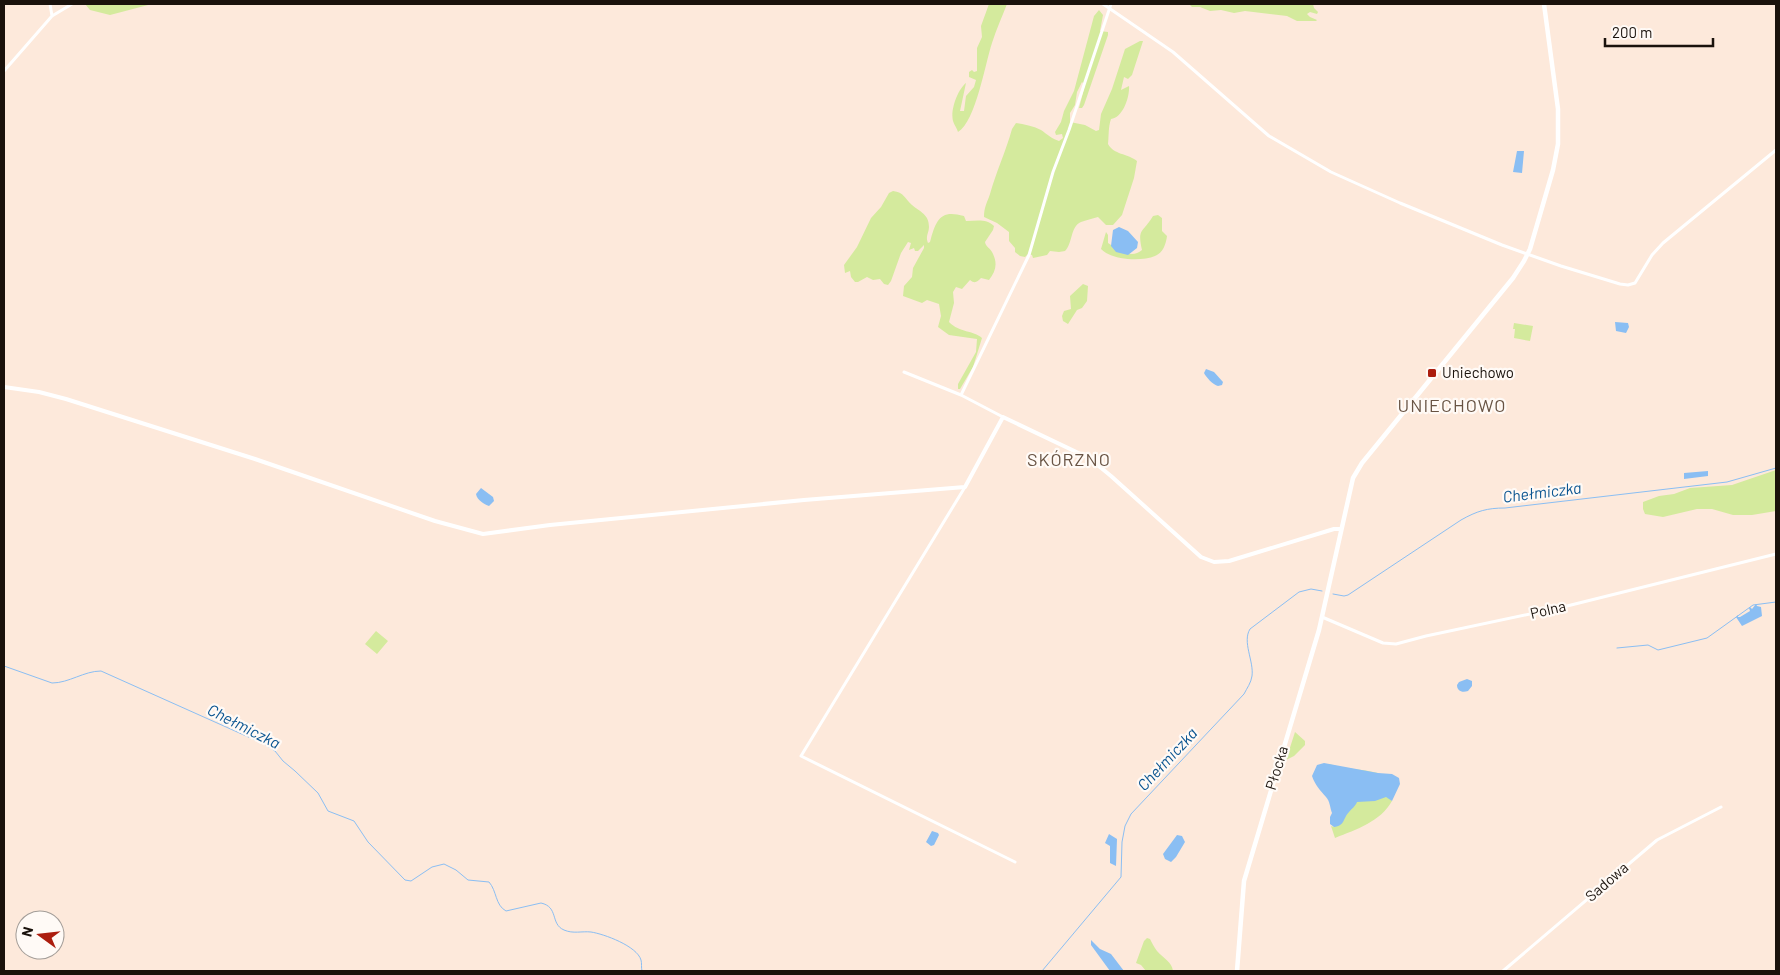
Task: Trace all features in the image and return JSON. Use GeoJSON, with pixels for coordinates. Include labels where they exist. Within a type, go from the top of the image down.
{"type":"FeatureCollection","features":[{"type":"Feature","properties":{"kind":"main road","name":"Płocka"},"geometry":{"type":"LineString","coordinates":[[1237,971],[1244,880],[1322,618],[1350,485],[1358,468],[1513,278],[1528,254],[1554,165],[1559,135],[1558,102],[1544,4]]}},
{"type":"Feature","properties":{"kind":"street"},"geometry":{"type":"LineString","coordinates":[[50,4],[52,16]]}},
{"type":"Feature","properties":{"kind":"street"},"geometry":{"type":"LineString","coordinates":[[4,71],[52,16],[72,4]]}},
{"type":"Feature","properties":{"kind":"street"},"geometry":{"type":"LineString","coordinates":[[1103,4],[1110,6],[1173,52],[1269,136],[1339,176],[1400,203],[1528,254],[1617,283],[1631,284],[1638,279],[1652,256],[1664,242],[1776,150]]}},
{"type":"Feature","properties":{"kind":"street"},"geometry":{"type":"LineString","coordinates":[[961,395],[1029,255],[1053,172],[1110,6]]}},
{"type":"Feature","properties":{"kind":"street"},"geometry":{"type":"LineString","coordinates":[[904,372],[961,395],[1089,458],[1193,551],[1209,561],[1221,563],[1341,529]]}},
{"type":"Feature","properties":{"kind":"street"},"geometry":{"type":"LineString","coordinates":[[4,387],[66,398],[255,459],[436,521],[483,534],[550,525],[804,500],[965,487]]}},
{"type":"Feature","properties":{"kind":"street"},"geometry":{"type":"LineString","coordinates":[[1003,417],[965,487],[801,756],[1015,862]]}},
{"type":"Feature","properties":{"kind":"street","name":"Polna"},"geometry":{"type":"LineString","coordinates":[[1322,618],[1382,643],[1396,644],[1563,607],[1776,554]]}},
{"type":"Feature","properties":{"kind":"street","name":"Sadowa"},"geometry":{"type":"LineString","coordinates":[[1503,971],[1657,840],[1721,807]]}},
{"type":"Feature","properties":{"kind":"green space"},"geometry":{"type":"Polygon","coordinates":[[[85,4],[152,4],[110,15],[90,10],[85,4]]]}},
{"type":"Feature","properties":{"kind":"green space"},"geometry":{"type":"Polygon","coordinates":[[[989,4],[1007,4],[992,43],[975,105],[964,126],[958,132],[952,116],[955,100],[966,83],[960,111],[964,111],[966,96],[974,87],[976,80],[969,77],[969,72],[972,70],[974,72],[977,71],[977,48],[982,37],[981,26],[989,4]]]}},
{"type":"Feature","properties":{"kind":"green space"},"geometry":{"type":"Polygon","coordinates":[[[1189,4],[1313,4],[1318,12],[1317,14],[1310,12],[1307,14],[1316,21],[1297,21],[1287,16],[1245,11],[1234,13],[1221,10],[1210,11],[1200,7],[1192,7],[1189,4]]]}},
{"type":"Feature","properties":{"kind":"green space"},"geometry":{"type":"Polygon","coordinates":[[[1099,10],[1103,15],[1100,31],[1108,32],[1108,35],[1084,105],[1082,108],[1079,108],[1085,85],[1082,82],[1077,92],[1075,105],[1070,113],[1070,122],[1085,125],[1096,131],[1099,130],[1101,114],[1112,89],[1125,49],[1143,41],[1132,75],[1128,79],[1124,77],[1121,90],[1129,86],[1127,101],[1119,115],[1111,119],[1109,126],[1108,144],[1111,148],[1137,161],[1134,178],[1122,215],[1113,225],[1106,225],[1098,217],[1083,221],[1077,224],[1068,248],[1065,251],[1050,251],[1047,255],[1033,258],[1032,255],[1028,254],[1025,257],[1020,256],[1015,252],[1015,248],[1009,241],[1009,232],[997,223],[984,217],[986,205],[1012,129],[1016,123],[1041,130],[1059,141],[1063,138],[1062,134],[1056,135],[1055,132],[1074,91],[1094,16],[1099,10]]]}},
{"type":"Feature","properties":{"kind":"green space"},"geometry":{"type":"Polygon","coordinates":[[[893,191],[902,194],[926,216],[929,223],[928,243],[937,222],[944,215],[956,214],[964,216],[966,221],[984,221],[994,226],[985,242],[995,260],[995,270],[991,277],[989,280],[981,278],[975,282],[970,280],[962,289],[956,287],[953,292],[954,303],[949,322],[953,326],[982,338],[973,367],[960,389],[958,389],[958,384],[976,352],[977,339],[949,335],[938,327],[941,316],[939,304],[927,300],[922,303],[903,296],[904,286],[912,277],[913,268],[924,245],[918,251],[915,251],[914,248],[909,250],[911,243],[908,242],[901,253],[888,285],[884,284],[880,279],[873,280],[867,277],[855,282],[851,277],[850,271],[845,273],[844,265],[857,247],[871,218],[881,207],[889,193],[893,191]]]}},
{"type":"Feature","properties":{"kind":"green space"},"geometry":{"type":"Polygon","coordinates":[[[1158,215],[1162,218],[1162,231],[1167,236],[1164,248],[1158,255],[1142,259],[1126,259],[1112,256],[1101,249],[1106,232],[1108,243],[1129,254],[1138,253],[1142,250],[1140,238],[1142,231],[1153,216],[1158,215]]]}},
{"type":"Feature","properties":{"kind":"green space"},"geometry":{"type":"Polygon","coordinates":[[[1083,284],[1088,286],[1087,301],[1082,308],[1077,310],[1068,324],[1063,321],[1062,316],[1064,311],[1071,309],[1070,296],[1083,284]]]}},
{"type":"Feature","properties":{"kind":"green space"},"geometry":{"type":"Polygon","coordinates":[[[1514,323],[1533,326],[1530,341],[1514,338],[1514,323]]]}},
{"type":"Feature","properties":{"kind":"green space"},"geometry":{"type":"Polygon","coordinates":[[[1776,470],[1776,511],[1752,515],[1733,515],[1712,509],[1697,509],[1663,517],[1645,514],[1643,509],[1643,502],[1659,496],[1674,494],[1690,488],[1732,485],[1776,470]]]}},
{"type":"Feature","properties":{"kind":"green space"},"geometry":{"type":"Polygon","coordinates":[[[376,631],[388,641],[377,654],[365,644],[376,631]]]}},
{"type":"Feature","properties":{"kind":"green space"},"geometry":{"type":"Polygon","coordinates":[[[1295,732],[1305,741],[1305,745],[1294,756],[1286,760],[1295,732]]]}},
{"type":"Feature","properties":{"kind":"green space"},"geometry":{"type":"Polygon","coordinates":[[[1329,764],[1378,773],[1392,801],[1374,820],[1335,838],[1331,826],[1334,827],[1329,764]]]}},
{"type":"Feature","properties":{"kind":"green space"},"geometry":{"type":"Polygon","coordinates":[[[1147,938],[1150,939],[1157,951],[1169,963],[1173,971],[1146,971],[1141,965],[1136,963],[1144,941],[1147,938]]]}},
{"type":"Feature","properties":{"kind":"water"},"geometry":{"type":"Polygon","coordinates":[[[1517,151],[1524,151],[1522,173],[1513,172],[1517,151]]]}},
{"type":"Feature","properties":{"kind":"water"},"geometry":{"type":"Polygon","coordinates":[[[1119,227],[1128,231],[1138,242],[1137,248],[1128,255],[1116,252],[1111,246],[1113,230],[1119,227]]]}},
{"type":"Feature","properties":{"kind":"water"},"geometry":{"type":"Polygon","coordinates":[[[1615,322],[1628,323],[1629,327],[1626,333],[1616,331],[1615,322]]]}},
{"type":"Feature","properties":{"kind":"water"},"geometry":{"type":"Polygon","coordinates":[[[1206,369],[1214,372],[1223,382],[1222,385],[1218,386],[1210,381],[1204,373],[1206,369]]]}},
{"type":"Feature","properties":{"kind":"water"},"geometry":{"type":"Polygon","coordinates":[[[1708,471],[1708,476],[1684,479],[1684,473],[1708,471]]]}},
{"type":"Feature","properties":{"kind":"water"},"geometry":{"type":"Polygon","coordinates":[[[481,488],[493,497],[494,501],[489,506],[481,501],[476,494],[481,488]]]}},
{"type":"Feature","properties":{"kind":"water"},"geometry":{"type":"Polygon","coordinates":[[[1756,604],[1761,607],[1762,616],[1742,626],[1736,617],[1738,615],[1740,617],[1750,611],[1749,608],[1752,609],[1756,604]]]}},
{"type":"Feature","properties":{"kind":"water"},"geometry":{"type":"Polygon","coordinates":[[[1467,679],[1472,681],[1472,686],[1468,691],[1460,691],[1457,685],[1459,682],[1467,679]]]}},
{"type":"Feature","properties":{"kind":"water"},"geometry":{"type":"Polygon","coordinates":[[[1324,763],[1392,774],[1399,778],[1400,784],[1392,801],[1386,797],[1375,801],[1357,802],[1342,823],[1334,827],[1330,824],[1332,813],[1328,800],[1316,785],[1312,776],[1317,765],[1324,763]]]}},
{"type":"Feature","properties":{"kind":"water"},"geometry":{"type":"Polygon","coordinates":[[[932,831],[939,835],[934,845],[931,846],[926,842],[932,831]]]}},
{"type":"Feature","properties":{"kind":"water"},"geometry":{"type":"Polygon","coordinates":[[[1109,834],[1117,839],[1116,866],[1110,863],[1110,846],[1105,843],[1109,834]]]}},
{"type":"Feature","properties":{"kind":"water"},"geometry":{"type":"Polygon","coordinates":[[[1177,835],[1182,836],[1185,842],[1171,862],[1165,859],[1163,854],[1177,835]]]}},
{"type":"Feature","properties":{"kind":"water"},"geometry":{"type":"Polygon","coordinates":[[[1091,940],[1100,949],[1111,954],[1124,971],[1110,971],[1091,945],[1091,940]]]}},
{"type":"Feature","properties":{"kind":"waterway","name":"Chełmiczka"},"geometry":{"type":"LineString","coordinates":[[1333,594],[1348,595],[1461,520],[1482,511],[1727,482],[1776,468]]}},
{"type":"Feature","properties":{"kind":"waterway","name":"Chełmiczka"},"geometry":{"type":"LineString","coordinates":[[1042,971],[1121,877],[1122,842],[1125,826],[1131,814],[1244,694],[1252,676],[1247,640],[1250,629],[1299,592],[1311,589],[1322,591]]}},
{"type":"Feature","properties":{"kind":"waterway"},"geometry":{"type":"LineString","coordinates":[[1617,648],[1648,645],[1658,650],[1707,638],[1753,605],[1776,602]]}},
{"type":"Feature","properties":{"kind":"waterway","name":"Chełmiczka"},"geometry":{"type":"LineString","coordinates":[[4,666],[52,683],[101,671],[264,744],[275,751],[283,761],[318,793],[328,811],[354,821],[368,842],[405,880],[411,881],[432,867],[444,864],[456,870],[468,880],[489,882],[498,902],[506,911],[541,903],[550,908],[557,924],[564,930],[597,933],[627,946],[638,955],[642,971]]}},
{"type":"Feature","properties":{"kind":"place","name":"Uniechowo"},"geometry":{"type":"Point","coordinates":[1432,373]}},
{"type":"Feature","properties":{"kind":"district","name":"UNIECHOWO"},"geometry":{"type":"Point","coordinates":[1452,406]}},
{"type":"Feature","properties":{"kind":"district","name":"SKÓRZNO"},"geometry":{"type":"Point","coordinates":[1069,460]}}]}
